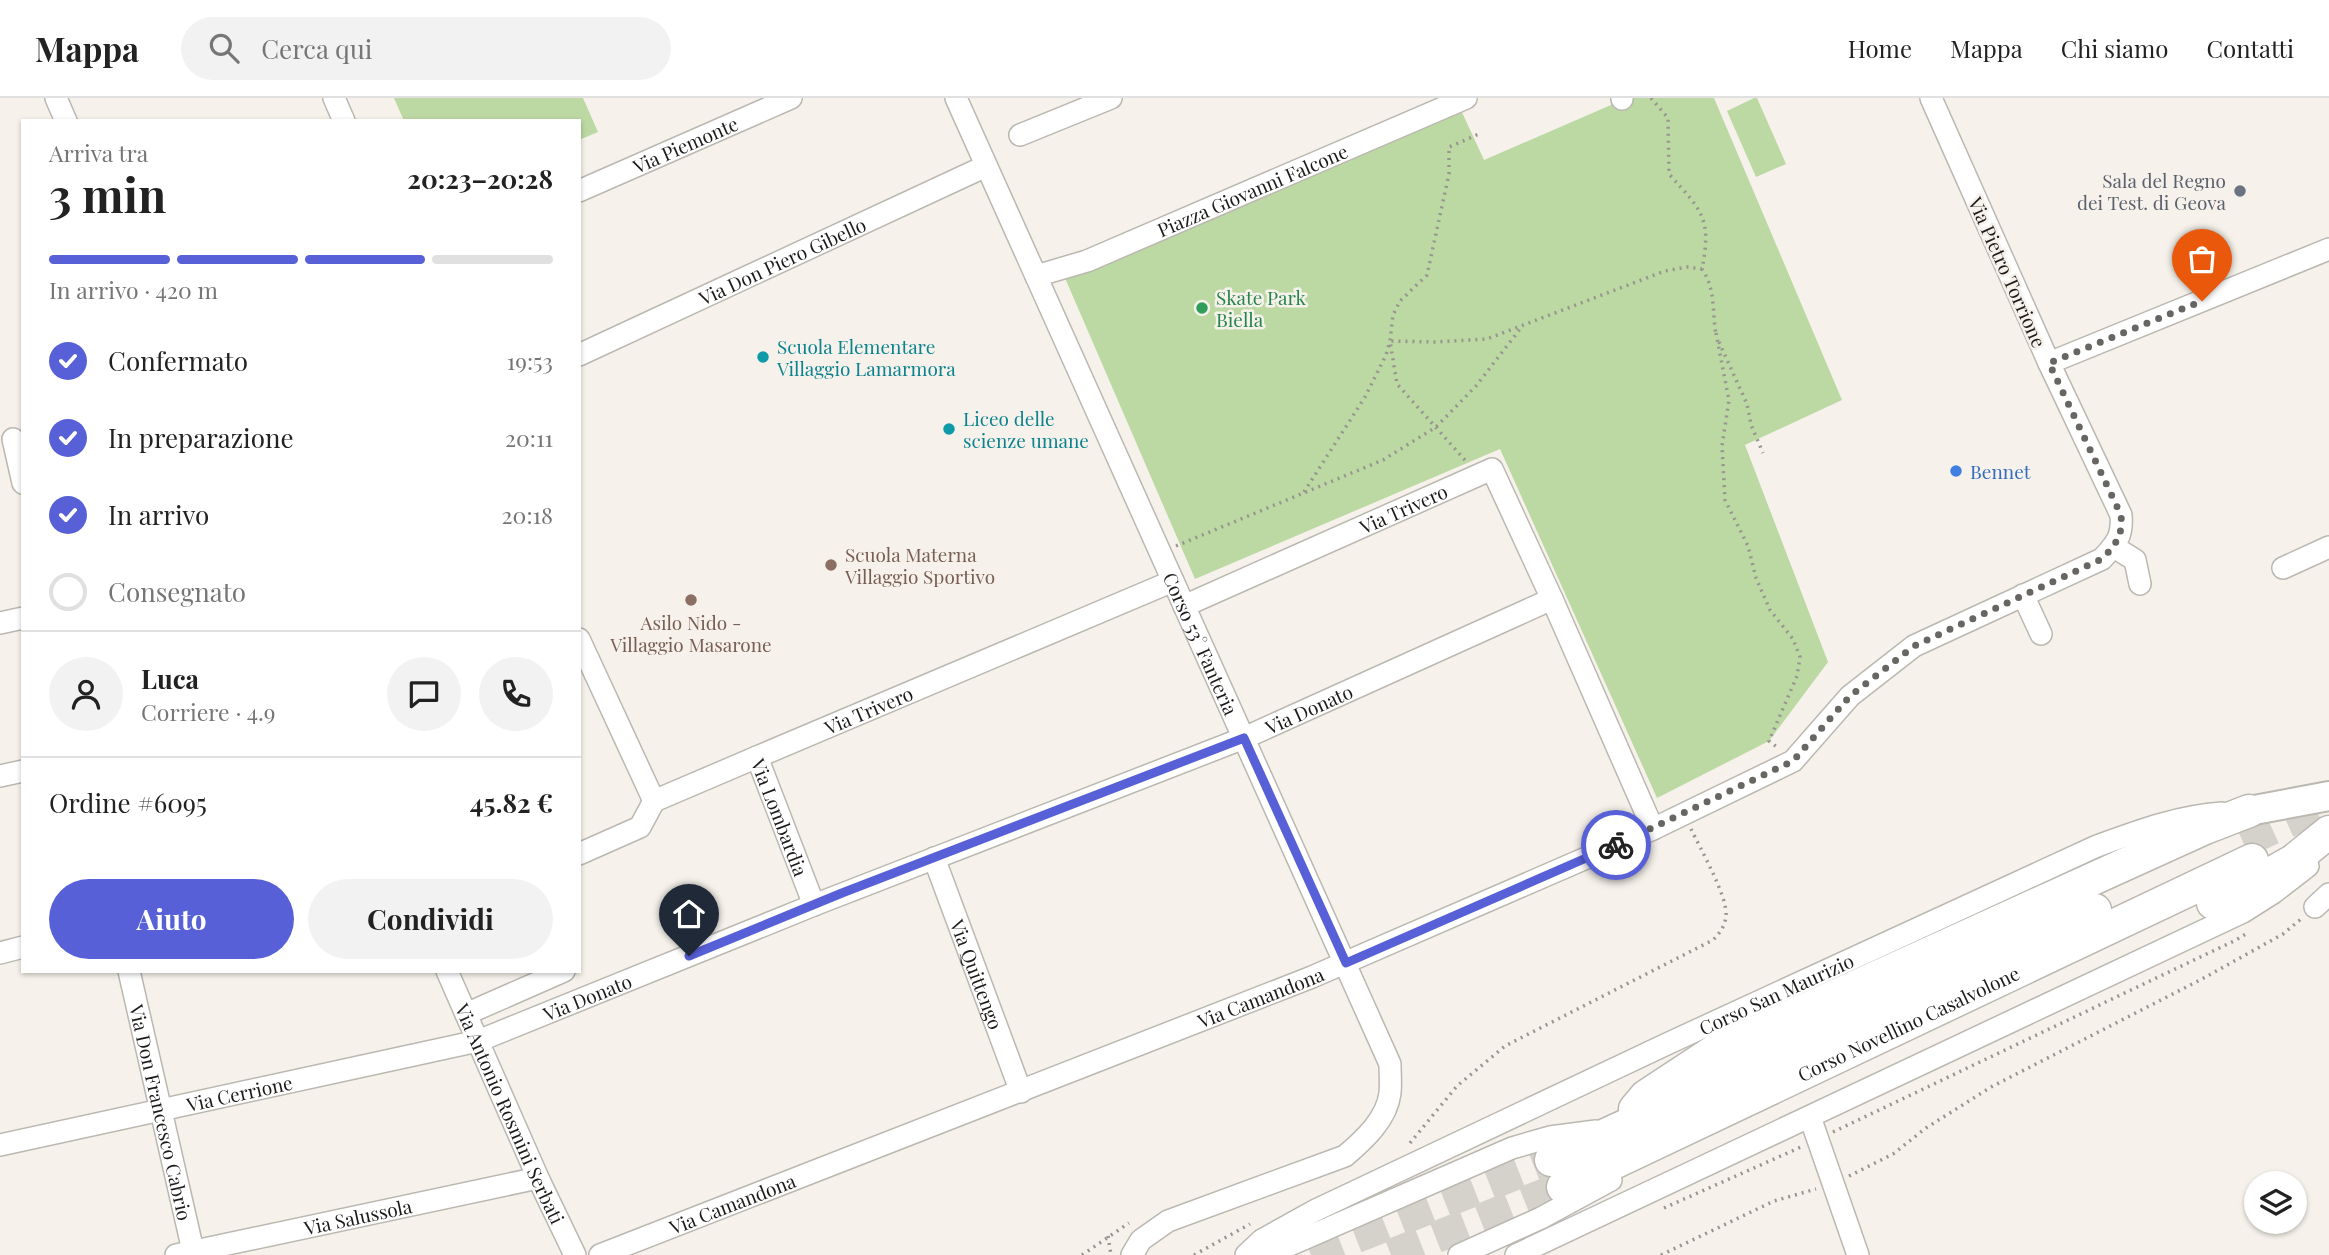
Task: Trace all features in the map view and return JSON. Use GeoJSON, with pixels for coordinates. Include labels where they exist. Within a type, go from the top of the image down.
{"type":"FeatureCollection","features":[{"type":"Feature","properties":{"kind":"highway"},"geometry":{"type":"LineString","coordinates":[[1619,1128],[1646,1096],[1716,1050],[2205,828],[2249,811]]}},
{"type":"Feature","properties":{"kind":"highway"},"geometry":{"type":"LineString","coordinates":[[1691,1125],[1816,1089],[2256,882],[2294,861],[2329,832]]}},
{"type":"Feature","properties":{"kind":"highway","name":"Corso Novellino Casalvolone"},"geometry":{"type":"LineString","coordinates":[[2248,851],[1691,1125],[1557,1174],[1619,1128],[2248,851]]}},
{"type":"Feature","properties":{"kind":"main road","name":"Corso San Maurizio"},"geometry":{"type":"LineString","coordinates":[[2249,811],[2329,796]]}},
{"type":"Feature","properties":{"kind":"street"},"geometry":{"type":"LineString","coordinates":[[56,98],[65,119]]}},
{"type":"Feature","properties":{"kind":"street"},"geometry":{"type":"LineString","coordinates":[[334,98],[343,119]]}},
{"type":"Feature","properties":{"kind":"street","name":"Via Piemonte"},"geometry":{"type":"LineString","coordinates":[[581,190],[791,98]]}},
{"type":"Feature","properties":{"kind":"street","name":"Corso 53° Fanteria"},"geometry":{"type":"LineString","coordinates":[[956,98],[1390,1065],[1390,1095],[1380,1117],[1365,1139],[1345,1156],[1168,1221],[1141,1240],[1132,1255]]}},
{"type":"Feature","properties":{"kind":"street"},"geometry":{"type":"LineString","coordinates":[[1020,135],[1111,98]]}},
{"type":"Feature","properties":{"kind":"street","name":"Piazza Giovanni Falcone"},"geometry":{"type":"LineString","coordinates":[[1036,276],[1087,261],[1466,98]]}},
{"type":"Feature","properties":{"kind":"street","name":"Via Pietro Torrione"},"geometry":{"type":"LineString","coordinates":[[1931,98],[2049,363],[2121,515],[2122,530],[2114,547]]}},
{"type":"Feature","properties":{"kind":"street","name":"Via Don Piero Gibello"},"geometry":{"type":"LineString","coordinates":[[581,354],[986,166]]}},
{"type":"Feature","properties":{"kind":"street"},"geometry":{"type":"LineString","coordinates":[[2049,363],[2329,249]]}},
{"type":"Feature","properties":{"kind":"street"},"geometry":{"type":"LineString","coordinates":[[12,439],[21,475]]}},
{"type":"Feature","properties":{"kind":"street"},"geometry":{"type":"LineString","coordinates":[[1474,477],[1492,469],[1653,829]]}},
{"type":"Feature","properties":{"kind":"street","name":"Via Trivero"},"geometry":{"type":"LineString","coordinates":[[1184,606],[1474,477]]}},
{"type":"Feature","properties":{"kind":"street"},"geometry":{"type":"LineString","coordinates":[[2041,635],[2023,596],[2102,559],[2114,547],[2135,560],[2140,584]]}},
{"type":"Feature","properties":{"kind":"street"},"geometry":{"type":"LineString","coordinates":[[2283,568],[2329,547]]}},
{"type":"Feature","properties":{"kind":"street","name":"Via Trivero"},"geometry":{"type":"LineString","coordinates":[[757,757],[1173,581]]}},
{"type":"Feature","properties":{"kind":"street","name":"Via Camandona"},"geometry":{"type":"LineString","coordinates":[[600,1255],[1346,963],[1653,829],[1793,761],[1850,696],[1914,646],[2023,596]]}},
{"type":"Feature","properties":{"kind":"street","name":"Via Donato"},"geometry":{"type":"LineString","coordinates":[[478,1041],[814,905],[1244,738],[1552,599]]}},
{"type":"Feature","properties":{"kind":"street"},"geometry":{"type":"LineString","coordinates":[[0,623],[21,618]]}},
{"type":"Feature","properties":{"kind":"street"},"geometry":{"type":"LineString","coordinates":[[581,643],[654,801],[640,827],[581,852]]}},
{"type":"Feature","properties":{"kind":"street","name":"Via Lombardia"},"geometry":{"type":"LineString","coordinates":[[654,801],[757,757],[814,905]]}},
{"type":"Feature","properties":{"kind":"street"},"geometry":{"type":"LineString","coordinates":[[0,776],[21,771]]}},
{"type":"Feature","properties":{"kind":"street","name":"Corso San Maurizio"},"geometry":{"type":"LineString","coordinates":[[1246,1255],[1262,1240],[1316,1210],[1669,1043],[2097,846],[2156,825],[2199,814],[2249,811]]}},
{"type":"Feature","properties":{"kind":"street"},"geometry":{"type":"LineString","coordinates":[[1516,1255],[2243,912],[2273,893],[2329,848]]}},
{"type":"Feature","properties":{"kind":"street","name":"Via Quittengo"},"geometry":{"type":"LineString","coordinates":[[933,858],[1021,1092]]}},
{"type":"Feature","properties":{"kind":"street"},"geometry":{"type":"LineString","coordinates":[[0,953],[21,948]]}},
{"type":"Feature","properties":{"kind":"street","name":"Via Don Francesco Cabrio"},"geometry":{"type":"LineString","coordinates":[[129,973],[161,1111],[188,1254]]}},
{"type":"Feature","properties":{"kind":"street","name":"Via Antonio Rosmini Serbati"},"geometry":{"type":"LineString","coordinates":[[448,973],[575,1255]]}},
{"type":"Feature","properties":{"kind":"street"},"geometry":{"type":"LineString","coordinates":[[466,1014],[559,973]]}},
{"type":"Feature","properties":{"kind":"street","name":"Via Cerrione"},"geometry":{"type":"LineString","coordinates":[[0,1145],[478,1041]]}},
{"type":"Feature","properties":{"kind":"street"},"geometry":{"type":"LineString","coordinates":[[1810,1117],[1857,1255]]}},
{"type":"Feature","properties":{"kind":"street"},"geometry":{"type":"LineString","coordinates":[[1460,1255],[1631,1170],[1691,1125]]}},
{"type":"Feature","properties":{"kind":"street"},"geometry":{"type":"LineString","coordinates":[[1268,1255],[1512,1148],[1550,1137],[1619,1128]]}},
{"type":"Feature","properties":{"kind":"street","name":"Via Salussola"},"geometry":{"type":"LineString","coordinates":[[188,1254],[538,1178]]}},
{"type":"Feature","properties":{"kind":"path"},"geometry":{"type":"LineString","coordinates":[[1651,98],[1668,118],[1669,174],[1697,205],[1705,221],[1707,245],[1702,269],[1708,278],[1715,307],[1716,333],[1729,400],[1722,446],[1725,500],[1748,546],[1756,578],[1770,610],[1793,639],[1800,657],[1797,676],[1769,741],[1793,761]]}},
{"type":"Feature","properties":{"kind":"path"},"geometry":{"type":"LineString","coordinates":[[1303,494],[1365,397],[1386,355],[1393,316],[1399,301],[1427,275],[1449,174],[1449,147],[1479,134]]}},
{"type":"Feature","properties":{"kind":"path"},"geometry":{"type":"LineString","coordinates":[[1390,341],[1487,339],[1665,271],[1687,267],[1702,269]]}},
{"type":"Feature","properties":{"kind":"path"},"geometry":{"type":"LineString","coordinates":[[1160,552],[1383,460],[1436,426],[1476,386],[1522,327]]}},
{"type":"Feature","properties":{"kind":"path"},"geometry":{"type":"LineString","coordinates":[[1716,333],[1763,453]]}},
{"type":"Feature","properties":{"kind":"path"},"geometry":{"type":"LineString","coordinates":[[1390,341],[1397,384],[1466,460],[1474,477]]}},
{"type":"Feature","properties":{"kind":"path"},"geometry":{"type":"LineString","coordinates":[[1404,1148],[1457,1086],[1505,1046],[1713,940],[1721,932],[1727,915],[1724,899],[1684,814]]}},
{"type":"Feature","properties":{"kind":"path"},"geometry":{"type":"LineString","coordinates":[[1661,1255],[1774,1201],[1833,1184],[1893,1154],[1926,1128],[1991,1087],[2202,979],[2283,934],[2322,901]]}},
{"type":"Feature","properties":{"kind":"path"},"geometry":{"type":"LineString","coordinates":[[1082,1255],[1137,1218]]}},
{"type":"Feature","properties":{"kind":"path"},"geometry":{"type":"LineString","coordinates":[[1194,1255],[1256,1221]]}},
{"type":"Feature","properties":{"kind":"path"},"geometry":{"type":"LineString","coordinates":[[1108,1236],[1111,1255]]}},
{"type":"Feature","properties":{"kind":"green space"},"geometry":{"type":"Polygon","coordinates":[[[394,98],[583,98],[598,132],[581,139],[581,119],[403,119],[394,98]]]}},
{"type":"Feature","properties":{"kind":"green space"},"geometry":{"type":"Polygon","coordinates":[[[1627,98],[1714,98],[1842,400],[1745,445],[1828,662],[1769,741],[1657,798],[1500,449],[1195,579],[1065,278],[1460,108],[1484,160],[1627,98]]]}},
{"type":"Feature","properties":{"kind":"green space"},"geometry":{"type":"Polygon","coordinates":[[[1757,98],[1786,164],[1756,177],[1727,111],[1757,98]]]}},
{"type":"Feature","properties":{"kind":"tunnel"},"geometry":{"type":"LineString","coordinates":[[2243,842],[2329,803]]}},
{"type":"Feature","properties":{"kind":"tunnel"},"geometry":{"type":"LineString","coordinates":[[1311,1255],[1551,1160]]}},
{"type":"Feature","properties":{"kind":"tunnel"},"geometry":{"type":"LineString","coordinates":[[1391,1255],[1563,1187]]}},
{"type":"Feature","properties":{"kind":"way so far"},"geometry":{"type":"LineString","coordinates":[[1616,845],[1793,761],[1850,696],[1914,646],[2102,559],[2119,541],[2122,530],[2121,515],[2049,363],[2202,301]]}},
{"type":"Feature","properties":{"kind":"place","name":"Sala del Regno dei Test. di Geova"},"geometry":{"type":"Point","coordinates":[2240,191]}},
{"type":"Feature","properties":{"kind":"place","name":"Skate Park Biella"},"geometry":{"type":"Point","coordinates":[1202,308]}},
{"type":"Feature","properties":{"kind":"place","name":"Scuola Elementare Villaggio Lamarmora"},"geometry":{"type":"Point","coordinates":[763,357]}},
{"type":"Feature","properties":{"kind":"place","name":"Liceo delle scienze umane"},"geometry":{"type":"Point","coordinates":[949,429]}},
{"type":"Feature","properties":{"kind":"place","name":"Bennet"},"geometry":{"type":"Point","coordinates":[1956,471]}},
{"type":"Feature","properties":{"kind":"place","name":"Scuola Materna Villaggio Sportivo"},"geometry":{"type":"Point","coordinates":[831,565]}},
{"type":"Feature","properties":{"kind":"place","name":"Asilo Nido - Villaggio Masarone"},"geometry":{"type":"Point","coordinates":[691,600]}},
{"type":"Feature","properties":{"kind":"route"},"geometry":{"type":"LineString","coordinates":[[689,956],[842,893],[1244,738],[1346,963],[1616,845]]}}]}
